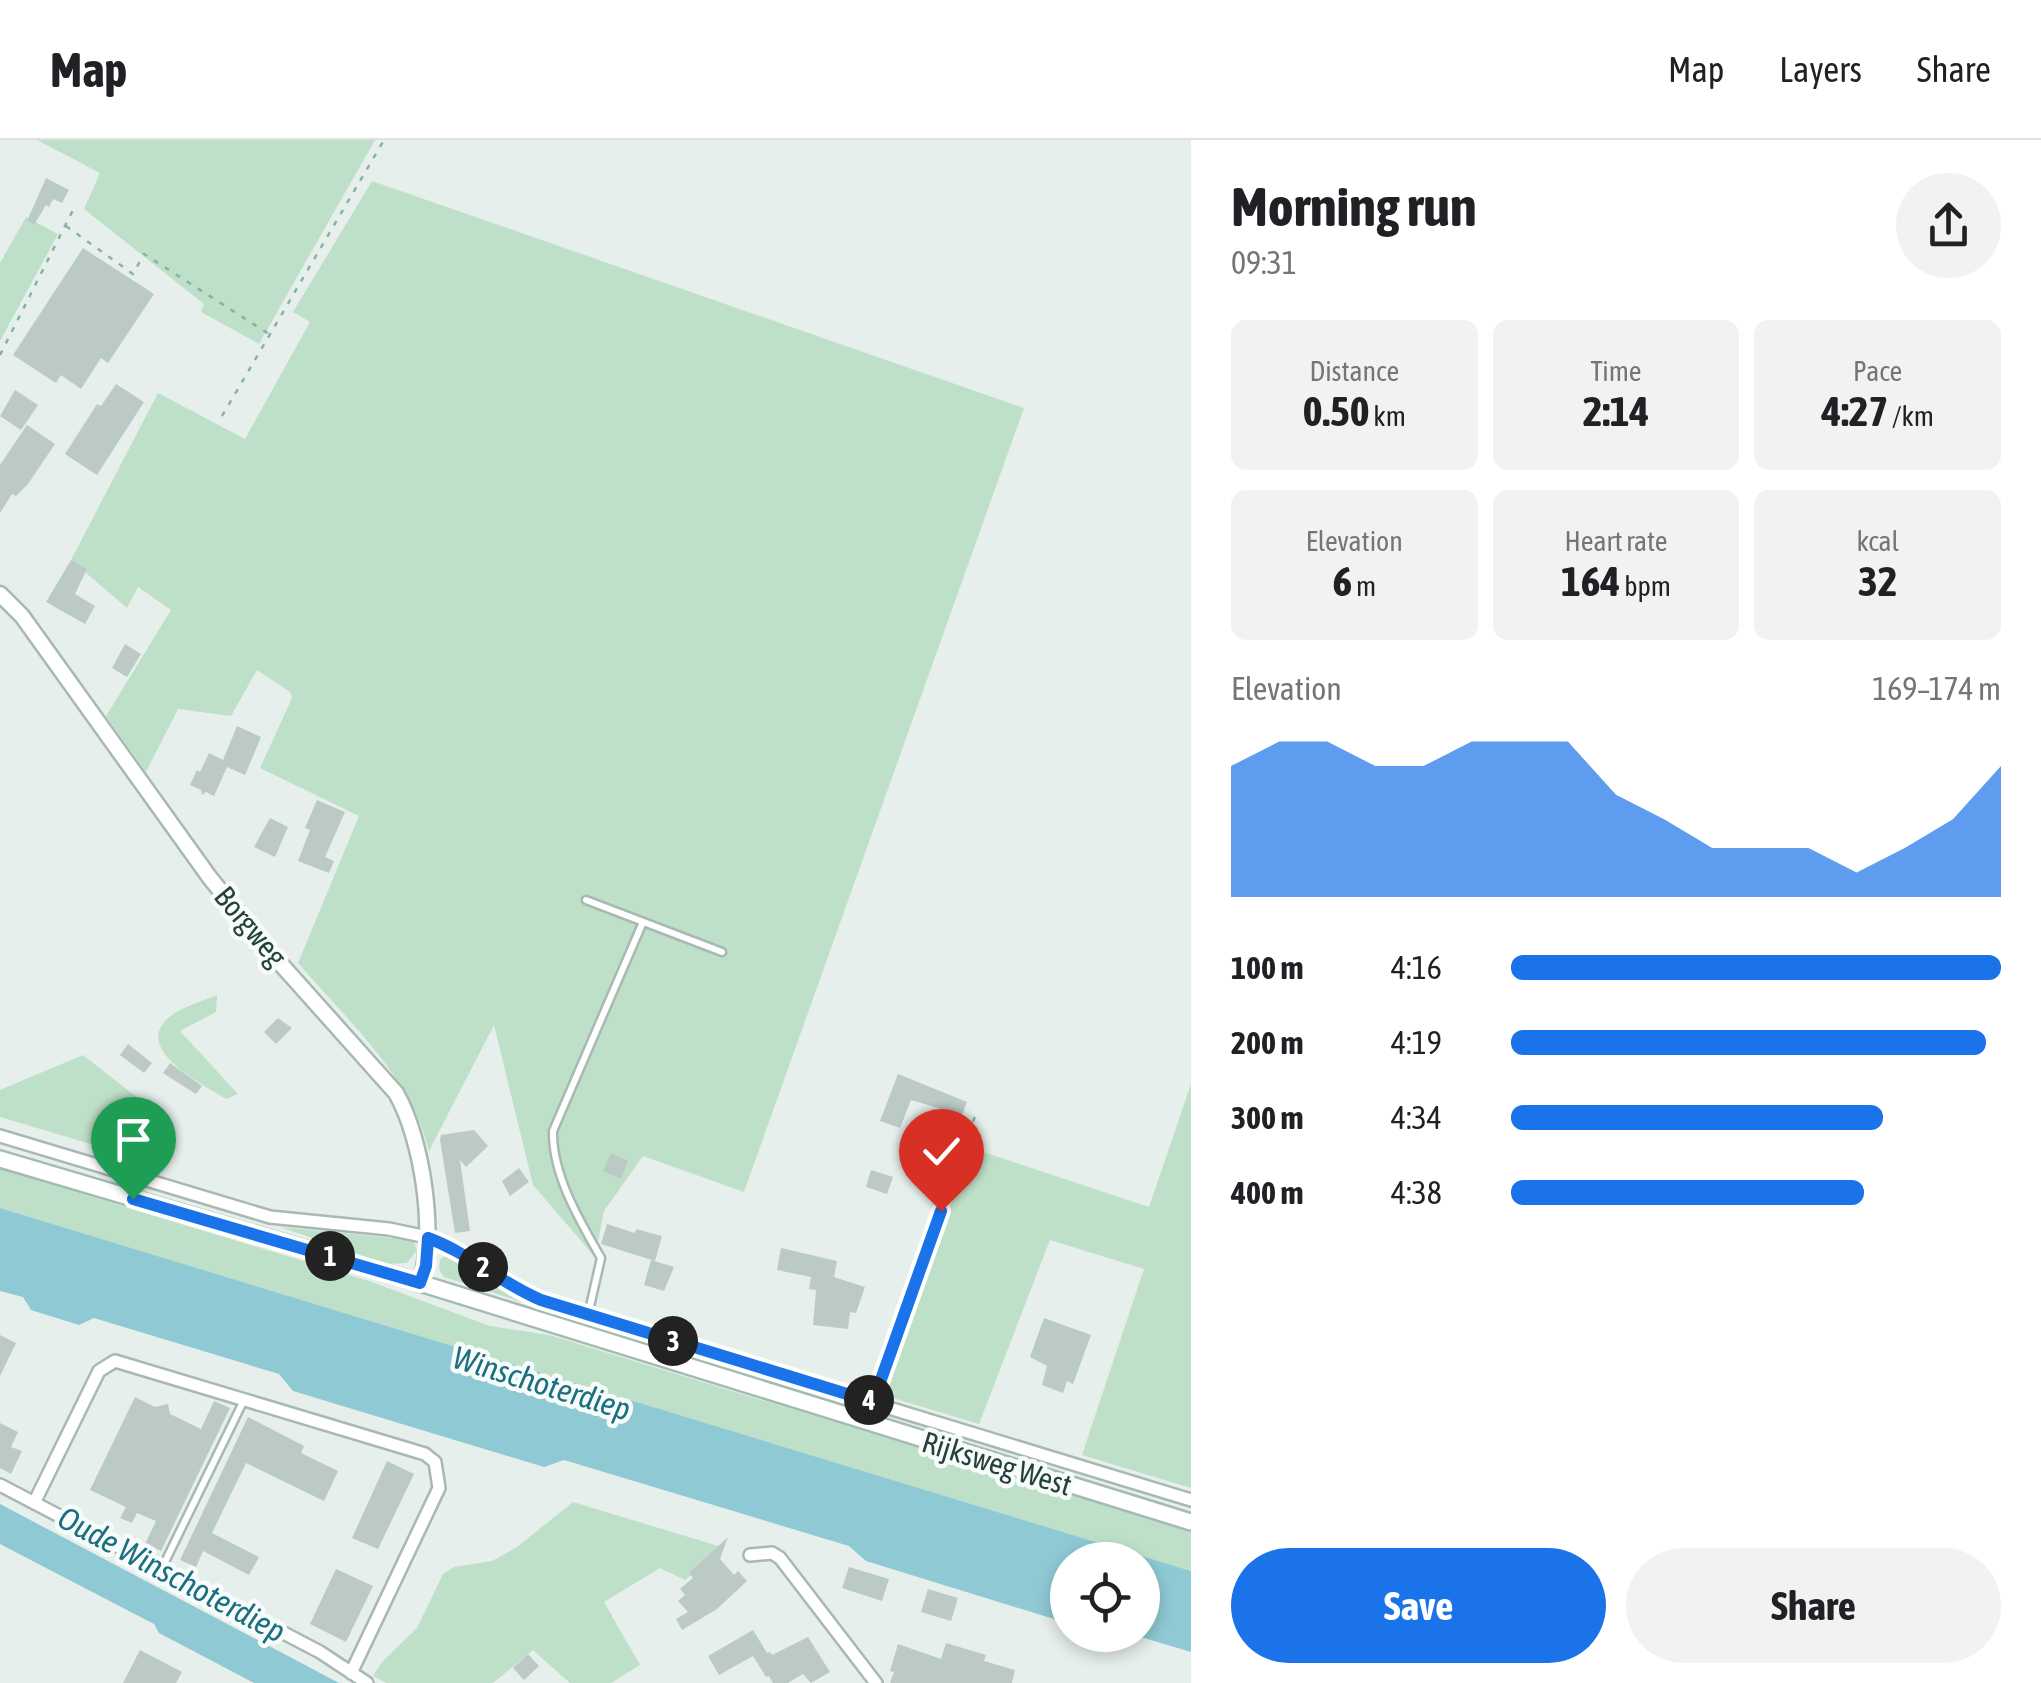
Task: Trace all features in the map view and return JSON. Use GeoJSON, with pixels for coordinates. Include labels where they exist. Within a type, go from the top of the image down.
{"type":"FeatureCollection","features":[{"type":"Feature","properties":{"kind":"main road","name":"Rijksweg West"},"geometry":{"type":"LineString","coordinates":[[0,1160],[420,1283],[1191,1522]]}},
{"type":"Feature","properties":{"kind":"street","name":"Borgweg"},"geometry":{"type":"LineString","coordinates":[[0,594],[22,616],[210,878],[396,1093],[412,1130],[428,1238],[420,1283]]}},
{"type":"Feature","properties":{"kind":"street"},"geometry":{"type":"LineString","coordinates":[[0,1136],[270,1217],[389,1228],[428,1238],[464,1253],[530,1295],[587,1316],[1191,1500]]}},
{"type":"Feature","properties":{"kind":"street"},"geometry":{"type":"LineString","coordinates":[[34,1503],[99,1371],[124,1362],[425,1454],[436,1462],[439,1488],[351,1673]]}},
{"type":"Feature","properties":{"kind":"street"},"geometry":{"type":"LineString","coordinates":[[0,1485],[320,1652],[367,1683]]}},
{"type":"Feature","properties":{"kind":"street"},"geometry":{"type":"LineString","coordinates":[[750,1555],[772,1553],[780,1558],[876,1683]]}},
{"type":"Feature","properties":{"kind":"lane"},"geometry":{"type":"LineString","coordinates":[[586,900],[722,952]]}},
{"type":"Feature","properties":{"kind":"lane"},"geometry":{"type":"LineString","coordinates":[[587,1316],[601,1258],[576,1214],[553,1146],[553,1131],[643,922]]}},
{"type":"Feature","properties":{"kind":"lane"},"geometry":{"type":"LineString","coordinates":[[161,1570],[245,1399]]}},
{"type":"Feature","properties":{"kind":"path"},"geometry":{"type":"LineString","coordinates":[[222,416],[384,140]]}},
{"type":"Feature","properties":{"kind":"path"},"geometry":{"type":"LineString","coordinates":[[0,355],[75,206]]}},
{"type":"Feature","properties":{"kind":"path"},"geometry":{"type":"LineString","coordinates":[[66,226],[133,274],[144,254],[270,335]]}},
{"type":"Feature","properties":{"kind":"path"},"geometry":{"type":"LineString","coordinates":[[873,1402],[975,1116]]}},
{"type":"Feature","properties":{"kind":"green space"},"geometry":{"type":"Polygon","coordinates":[[[37,140],[375,140],[259,344],[201,312],[204,304],[84,209],[100,173],[37,140]]]}},
{"type":"Feature","properties":{"kind":"green space"},"geometry":{"type":"Polygon","coordinates":[[[372,181],[1024,408],[744,1192],[643,1156],[604,1211],[595,1257],[533,1185],[494,1025],[429,1151],[408,1098],[392,1073],[298,963],[359,816],[260,768],[292,698],[290,692],[257,670],[231,716],[178,709],[146,772],[106,716],[171,610],[138,587],[127,608],[71,560],[158,393],[245,439],[310,322],[293,312],[372,181]]]}},
{"type":"Feature","properties":{"kind":"green space"},"geometry":{"type":"Polygon","coordinates":[[[26,217],[58,234],[0,341],[0,263],[26,217]]]}},
{"type":"Feature","properties":{"kind":"green space"},"geometry":{"type":"Polygon","coordinates":[[[217,995],[216,1012],[180,1031],[238,1094],[226,1099],[177,1067],[159,1044],[159,1032],[171,1015],[217,995]]]}},
{"type":"Feature","properties":{"kind":"green space"},"geometry":{"type":"Polygon","coordinates":[[[83,1055],[175,1127],[114,1151],[0,1117],[0,1090],[83,1055]]]}},
{"type":"Feature","properties":{"kind":"green space"},"geometry":{"type":"Polygon","coordinates":[[[1191,1084],[1191,1488],[1082,1455],[1144,1269],[1050,1240],[979,1424],[883,1395],[971,1148],[1149,1207],[1191,1084]]]}},
{"type":"Feature","properties":{"kind":"green space"},"geometry":{"type":"Polygon","coordinates":[[[0,1169],[369,1281],[490,1326],[549,1335],[1191,1531],[1191,1571],[1160,1562],[1160,1542],[1096,1542],[0,1208],[0,1169]]]}},
{"type":"Feature","properties":{"kind":"green space"},"geometry":{"type":"Polygon","coordinates":[[[280,1227],[413,1240],[417,1250],[407,1263],[388,1264],[280,1227]]]}},
{"type":"Feature","properties":{"kind":"green space"},"geometry":{"type":"Polygon","coordinates":[[[447,1254],[549,1311],[444,1277],[439,1269],[440,1260],[447,1254]]]}},
{"type":"Feature","properties":{"kind":"green space"},"geometry":{"type":"Polygon","coordinates":[[[573,1502],[725,1548],[685,1580],[660,1568],[604,1602],[640,1665],[611,1683],[570,1683],[533,1650],[493,1683],[387,1683],[373,1676],[417,1628],[443,1574],[454,1567],[492,1561],[517,1547],[573,1502]]]}},
{"type":"Feature","properties":{"kind":"water","name":"Winschoterdiep"},"geometry":{"type":"Polygon","coordinates":[[[0,1208],[1096,1542],[1050,1542],[1050,1618],[866,1561],[849,1546],[564,1460],[544,1467],[293,1391],[279,1374],[94,1318],[79,1325],[31,1310],[23,1297],[0,1291],[0,1208]]]}},
{"type":"Feature","properties":{"kind":"water"},"geometry":{"type":"Polygon","coordinates":[[[0,1504],[339,1683],[254,1683],[159,1633],[154,1624],[0,1544],[0,1504]]]}},
{"type":"Feature","properties":{"kind":"water"},"geometry":{"type":"Polygon","coordinates":[[[1160,1562],[1191,1571],[1191,1652],[1160,1643],[1160,1562]]]}},
{"type":"Feature","properties":{"kind":"building"},"geometry":{"type":"Polygon","coordinates":[[[46,178],[69,190],[62,203],[53,199],[49,207],[46,205],[34,225],[27,221],[46,178]]]}},
{"type":"Feature","properties":{"kind":"building"},"geometry":{"type":"Polygon","coordinates":[[[83,248],[154,294],[108,363],[101,358],[81,389],[61,375],[56,383],[13,355],[83,248]]]}},
{"type":"Feature","properties":{"kind":"building"},"geometry":{"type":"Polygon","coordinates":[[[116,384],[144,402],[97,475],[65,454],[97,404],[101,406],[116,384]]]}},
{"type":"Feature","properties":{"kind":"building"},"geometry":{"type":"Polygon","coordinates":[[[15,390],[38,405],[21,430],[0,416],[15,390]]]}},
{"type":"Feature","properties":{"kind":"building"},"geometry":{"type":"Polygon","coordinates":[[[27,425],[55,444],[28,484],[16,496],[12,494],[0,513],[0,465],[27,425]]]}},
{"type":"Feature","properties":{"kind":"building"},"geometry":{"type":"Polygon","coordinates":[[[71,560],[87,569],[75,594],[95,606],[85,624],[46,602],[71,560]]]}},
{"type":"Feature","properties":{"kind":"building"},"geometry":{"type":"Polygon","coordinates":[[[125,644],[141,654],[127,677],[112,668],[125,644]]]}},
{"type":"Feature","properties":{"kind":"building"},"geometry":{"type":"Polygon","coordinates":[[[237,726],[261,737],[245,775],[227,767],[214,796],[206,792],[202,795],[201,790],[190,785],[197,770],[200,772],[209,753],[223,760],[237,726]]]}},
{"type":"Feature","properties":{"kind":"building"},"geometry":{"type":"Polygon","coordinates":[[[317,800],[345,812],[325,857],[334,861],[329,873],[298,861],[310,830],[305,828],[317,800]]]}},
{"type":"Feature","properties":{"kind":"building"},"geometry":{"type":"Polygon","coordinates":[[[270,818],[288,827],[275,857],[254,847],[270,818]]]}},
{"type":"Feature","properties":{"kind":"building"},"geometry":{"type":"Polygon","coordinates":[[[278,1018],[292,1028],[276,1044],[264,1032],[278,1018]]]}},
{"type":"Feature","properties":{"kind":"building"},"geometry":{"type":"Polygon","coordinates":[[[128,1044],[152,1063],[144,1073],[120,1055],[128,1044]]]}},
{"type":"Feature","properties":{"kind":"building"},"geometry":{"type":"Polygon","coordinates":[[[170,1063],[202,1086],[196,1094],[163,1073],[170,1063]]]}},
{"type":"Feature","properties":{"kind":"building"},"geometry":{"type":"Polygon","coordinates":[[[898,1074],[967,1102],[962,1115],[911,1100],[900,1128],[880,1121],[898,1074]]]}},
{"type":"Feature","properties":{"kind":"building"},"geometry":{"type":"Polygon","coordinates":[[[474,1130],[488,1146],[466,1167],[460,1160],[470,1231],[455,1233],[440,1140],[441,1135],[474,1130]]]}},
{"type":"Feature","properties":{"kind":"building"},"geometry":{"type":"Polygon","coordinates":[[[611,1153],[628,1161],[621,1179],[603,1171],[611,1153]]]}},
{"type":"Feature","properties":{"kind":"building"},"geometry":{"type":"Polygon","coordinates":[[[519,1168],[529,1182],[510,1196],[502,1181],[519,1168]]]}},
{"type":"Feature","properties":{"kind":"building"},"geometry":{"type":"Polygon","coordinates":[[[871,1170],[893,1177],[887,1194],[866,1187],[871,1170]]]}},
{"type":"Feature","properties":{"kind":"building"},"geometry":{"type":"Polygon","coordinates":[[[607,1224],[662,1236],[655,1261],[601,1244],[607,1224]]]}},
{"type":"Feature","properties":{"kind":"building"},"geometry":{"type":"Polygon","coordinates":[[[781,1248],[837,1261],[834,1277],[865,1287],[856,1313],[850,1312],[848,1329],[813,1325],[816,1290],[809,1289],[811,1277],[777,1270],[781,1248]]]}},
{"type":"Feature","properties":{"kind":"building"},"geometry":{"type":"Polygon","coordinates":[[[651,1260],[674,1267],[664,1291],[644,1285],[651,1260]]]}},
{"type":"Feature","properties":{"kind":"building"},"geometry":{"type":"Polygon","coordinates":[[[1044,1318],[1091,1335],[1073,1384],[1067,1381],[1063,1393],[1042,1385],[1047,1366],[1030,1357],[1044,1318]]]}},
{"type":"Feature","properties":{"kind":"building"},"geometry":{"type":"Polygon","coordinates":[[[0,1335],[16,1343],[0,1376],[0,1335]]]}},
{"type":"Feature","properties":{"kind":"building"},"geometry":{"type":"Polygon","coordinates":[[[135,1397],[155,1407],[168,1404],[170,1414],[201,1429],[214,1401],[230,1408],[161,1551],[145,1544],[156,1521],[137,1513],[132,1523],[120,1518],[126,1507],[90,1490],[135,1397]]]}},
{"type":"Feature","properties":{"kind":"building"},"geometry":{"type":"Polygon","coordinates":[[[248,1417],[304,1446],[301,1453],[338,1471],[324,1501],[246,1463],[212,1533],[259,1557],[249,1575],[203,1551],[196,1567],[180,1560],[248,1417]]]}},
{"type":"Feature","properties":{"kind":"building"},"geometry":{"type":"Polygon","coordinates":[[[0,1423],[18,1432],[11,1447],[22,1451],[11,1474],[0,1468],[0,1423]]]}},
{"type":"Feature","properties":{"kind":"building"},"geometry":{"type":"Polygon","coordinates":[[[387,1461],[414,1474],[378,1549],[352,1538],[387,1461]]]}},
{"type":"Feature","properties":{"kind":"building"},"geometry":{"type":"Polygon","coordinates":[[[728,1537],[720,1559],[734,1575],[738,1571],[747,1581],[717,1609],[682,1630],[676,1619],[688,1612],[678,1601],[685,1595],[680,1589],[693,1578],[689,1573],[728,1537]]]}},
{"type":"Feature","properties":{"kind":"building"},"geometry":{"type":"Polygon","coordinates":[[[849,1567],[889,1579],[882,1601],[842,1588],[849,1567]]]}},
{"type":"Feature","properties":{"kind":"building"},"geometry":{"type":"Polygon","coordinates":[[[336,1569],[373,1586],[346,1642],[310,1624],[336,1569]]]}},
{"type":"Feature","properties":{"kind":"building"},"geometry":{"type":"Polygon","coordinates":[[[928,1589],[958,1598],[951,1621],[921,1612],[928,1589]]]}},
{"type":"Feature","properties":{"kind":"building"},"geometry":{"type":"Polygon","coordinates":[[[753,1630],[772,1655],[808,1637],[830,1672],[811,1683],[803,1674],[788,1683],[773,1683],[753,1656],[719,1675],[708,1656],[753,1630]]]}},
{"type":"Feature","properties":{"kind":"building"},"geometry":{"type":"Polygon","coordinates":[[[946,1643],[986,1655],[984,1661],[1015,1670],[1012,1683],[890,1683],[898,1644],[941,1659],[946,1643]]]}},
{"type":"Feature","properties":{"kind":"building"},"geometry":{"type":"Polygon","coordinates":[[[140,1650],[182,1672],[176,1683],[123,1683],[140,1650]]]}},
{"type":"Feature","properties":{"kind":"building"},"geometry":{"type":"Polygon","coordinates":[[[528,1654],[539,1666],[524,1680],[513,1668],[528,1654]]]}},
{"type":"Feature","properties":{"kind":"route"},"geometry":{"type":"LineString","coordinates":[[133,1199],[420,1283],[428,1238],[464,1253],[541,1300],[873,1402],[941,1211]]}},
{"type":"Feature","properties":{"kind":"water label","name":"Oude Winschoterdiep"},"geometry":{"type":"Point","coordinates":[172,1574]}}]}
